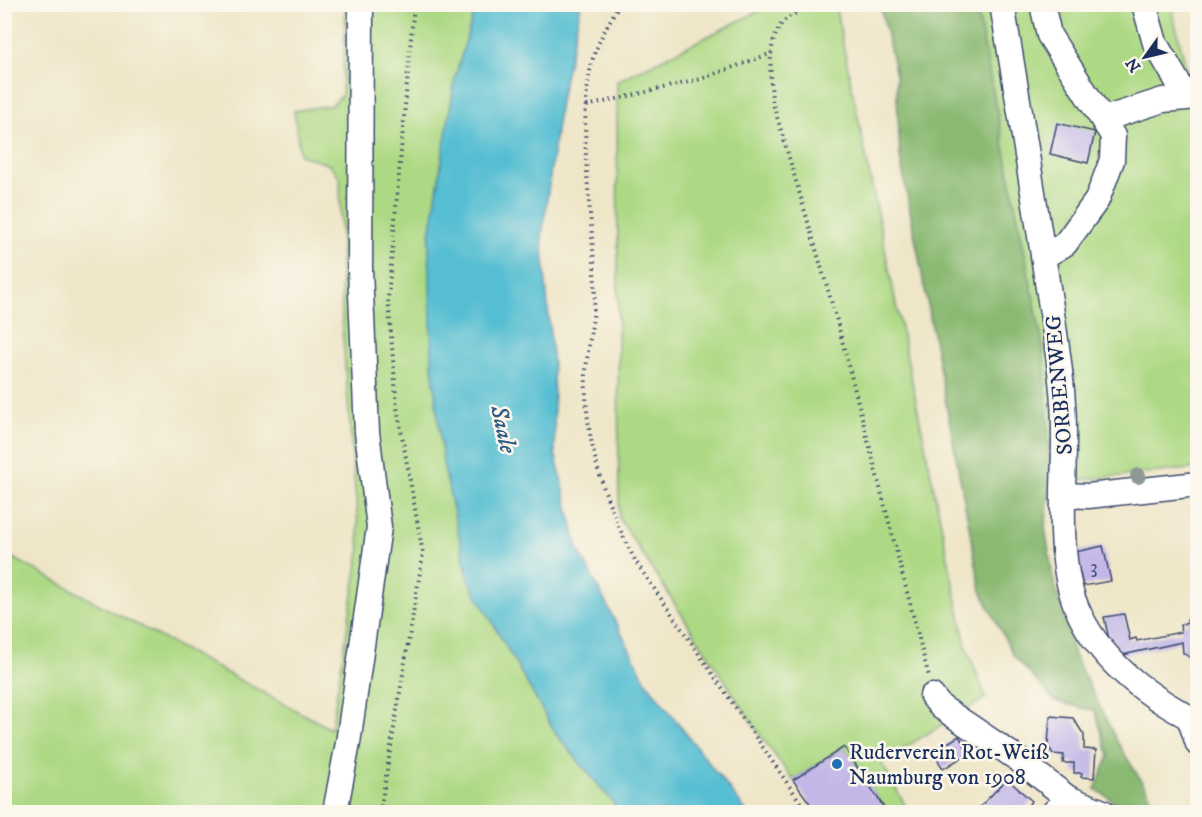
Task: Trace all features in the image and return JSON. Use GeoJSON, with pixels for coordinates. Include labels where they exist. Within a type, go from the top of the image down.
{"type":"FeatureCollection","features":[{"type":"Feature","properties":{"kind":"street"},"geometry":{"type":"LineString","coordinates":[[335,813],[348,743],[379,527],[368,432],[360,270],[361,4]]}},
{"type":"Feature","properties":{"kind":"street","name":"SORBENWEG"},"geometry":{"type":"LineString","coordinates":[[1002,4],[1043,257],[1063,402],[1066,569],[1075,604],[1084,624],[1099,646],[1125,675],[1193,720],[1197,744]]}},
{"type":"Feature","properties":{"kind":"street"},"geometry":{"type":"LineString","coordinates":[[1042,4],[1050,35],[1113,136],[1112,160],[1097,200],[1065,244],[1056,252],[1043,257]]}},
{"type":"Feature","properties":{"kind":"street"},"geometry":{"type":"LineString","coordinates":[[1104,119],[1163,100],[1192,98],[1155,43],[1144,4]]}},
{"type":"Feature","properties":{"kind":"street"},"geometry":{"type":"LineString","coordinates":[[1065,495],[1088,496],[1197,484]]}},
{"type":"Feature","properties":{"kind":"street"},"geometry":{"type":"LineString","coordinates":[[932,696],[941,707],[1015,757],[1061,805],[1103,813]]}},
{"type":"Feature","properties":{"kind":"path"},"geometry":{"type":"LineString","coordinates":[[380,813],[423,554],[397,407],[388,298],[414,4]]}},
{"type":"Feature","properties":{"kind":"path"},"geometry":{"type":"LineString","coordinates":[[619,4],[593,58],[587,106],[588,172],[595,291],[586,372],[589,418],[598,471],[616,523],[636,562],[807,813]]}},
{"type":"Feature","properties":{"kind":"path"},"geometry":{"type":"LineString","coordinates":[[811,4],[784,21],[773,42],[772,100],[836,317],[932,696]]}},
{"type":"Feature","properties":{"kind":"path"},"geometry":{"type":"LineString","coordinates":[[587,106],[701,79],[772,53]]}},
{"type":"Feature","properties":{"kind":"green space"},"geometry":{"type":"Polygon","coordinates":[[[346,5],[476,5],[455,78],[429,242],[432,364],[443,463],[469,581],[556,734],[621,812],[5,812],[4,553],[331,729],[360,551],[342,327],[340,178],[330,165],[300,155],[294,111],[332,105],[342,95],[346,5]]]}},
{"type":"Feature","properties":{"kind":"green space"},"geometry":{"type":"Polygon","coordinates":[[[771,5],[835,5],[966,646],[986,698],[881,762],[909,812],[887,812],[844,747],[793,780],[762,738],[619,518],[617,81],[771,5]]]}},
{"type":"Feature","properties":{"kind":"green space"},"geometry":{"type":"Polygon","coordinates":[[[880,5],[976,5],[1043,346],[1051,483],[1045,527],[1053,578],[1074,655],[1119,745],[1151,797],[1176,812],[1131,812],[1095,789],[1109,756],[1095,711],[1055,701],[1013,655],[981,591],[900,157],[896,75],[880,5]]]}},
{"type":"Feature","properties":{"kind":"green space"},"geometry":{"type":"Polygon","coordinates":[[[976,5],[1193,5],[1172,11],[1197,110],[1197,468],[1051,483],[1043,346],[976,5]]]}},
{"type":"Feature","properties":{"kind":"water","name":"Saale"},"geometry":{"type":"Polygon","coordinates":[[[476,5],[581,5],[560,101],[542,237],[553,366],[555,453],[578,549],[647,683],[747,812],[621,812],[556,734],[469,581],[443,463],[432,364],[429,242],[455,78],[476,5]]]}},
{"type":"Feature","properties":{"kind":"building"},"geometry":{"type":"Polygon","coordinates":[[[1057,123],[1095,132],[1088,163],[1050,154],[1057,123]]]}},
{"type":"Feature","properties":{"kind":"building"},"geometry":{"type":"Polygon","coordinates":[[[1103,546],[1111,581],[1083,586],[1075,552],[1103,546]]]}},
{"type":"Feature","properties":{"kind":"building"},"geometry":{"type":"Polygon","coordinates":[[[1124,614],[1130,640],[1136,638],[1137,641],[1181,632],[1180,625],[1188,623],[1187,619],[1192,618],[1195,629],[1198,629],[1198,662],[1183,653],[1182,642],[1113,657],[1104,617],[1124,614]]]}},
{"type":"Feature","properties":{"kind":"building"},"geometry":{"type":"Polygon","coordinates":[[[1050,716],[1073,718],[1084,735],[1084,749],[1096,750],[1094,778],[1081,777],[1082,773],[1074,773],[1074,763],[1063,763],[1064,755],[1053,754],[1048,746],[1050,716]]]}},
{"type":"Feature","properties":{"kind":"building"},"geometry":{"type":"Polygon","coordinates":[[[959,736],[969,753],[943,769],[933,752],[959,736]]]}},
{"type":"Feature","properties":{"kind":"building","name":"Ruderverein Rot-Weiß Naumburg von 1908"},"geometry":{"type":"Polygon","coordinates":[[[844,747],[887,812],[816,812],[793,780],[844,747]]]}},
{"type":"Feature","properties":{"kind":"building"},"geometry":{"type":"Polygon","coordinates":[[[1007,779],[1032,801],[1021,812],[975,812],[1007,779]]]}},
{"type":"Feature","properties":{"kind":"place","name":"Ruderverein Rot-Weiß Naumburg von 1908"},"geometry":{"type":"Point","coordinates":[837,764]}}]}
